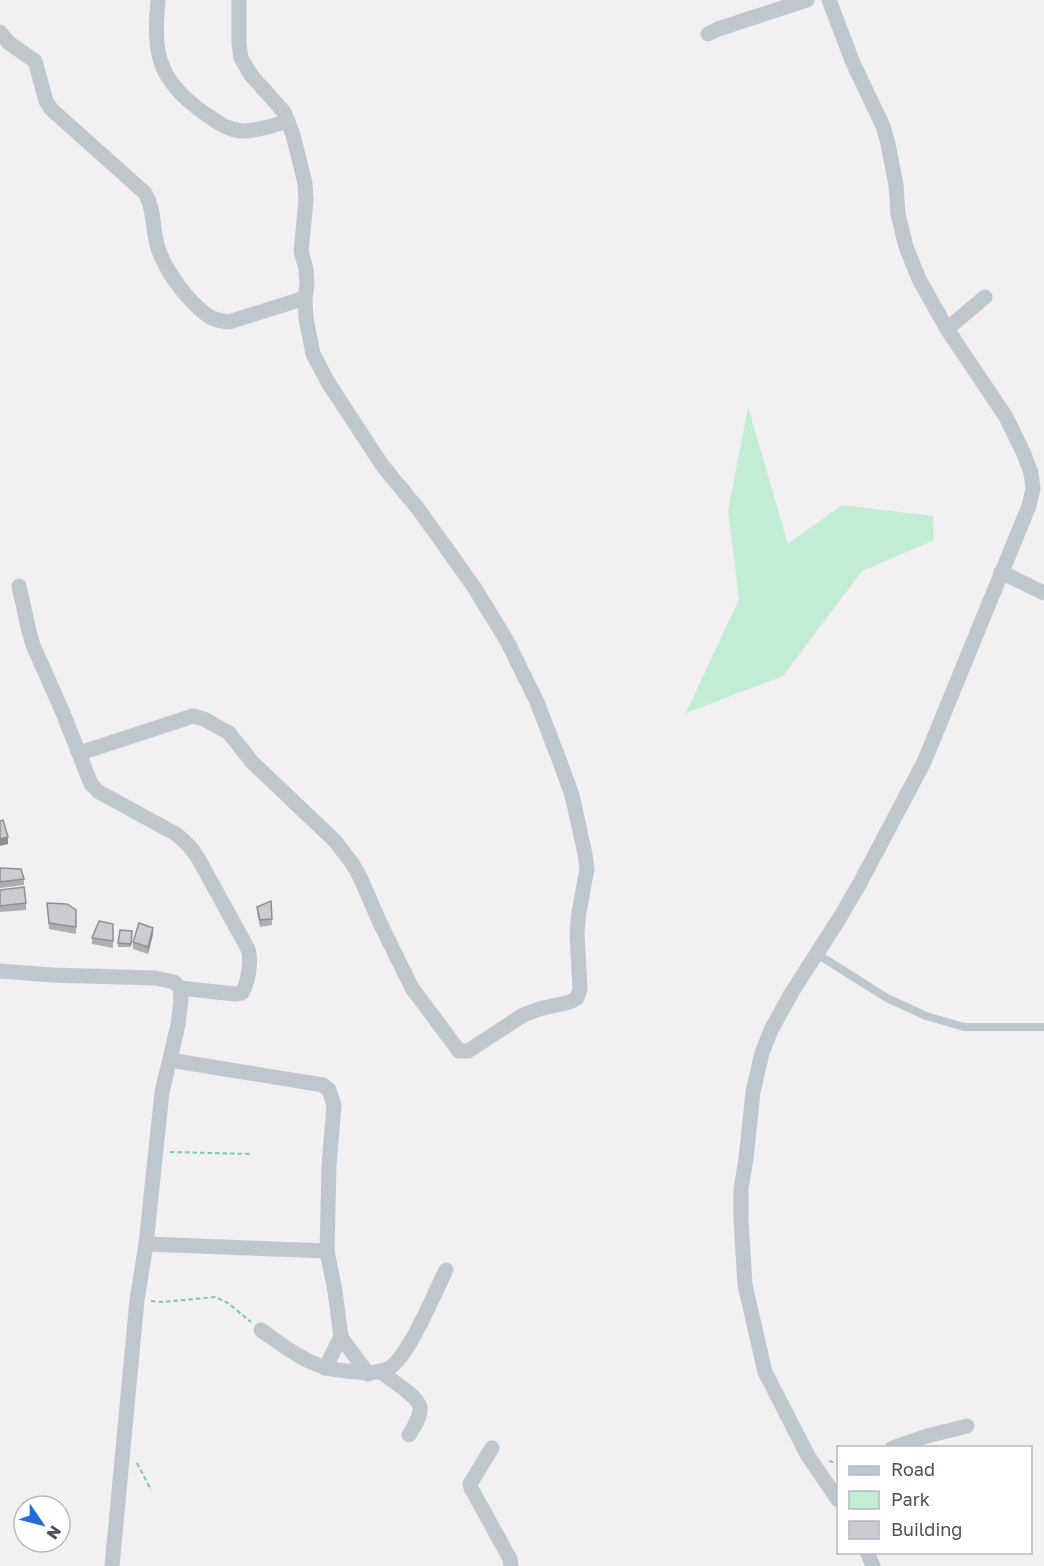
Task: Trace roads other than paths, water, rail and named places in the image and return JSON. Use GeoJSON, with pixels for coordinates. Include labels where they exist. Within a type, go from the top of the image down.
{"type":"FeatureCollection","features":[{"type":"Feature","properties":{"kind":"street"},"geometry":{"type":"LineString","coordinates":[[158,0],[156,14],[160,64],[168,80],[182,96],[229,129],[252,130],[288,122]]}},
{"type":"Feature","properties":{"kind":"street"},"geometry":{"type":"LineString","coordinates":[[80,753],[193,716],[204,719],[229,733],[252,762],[330,836],[352,863],[412,988],[459,1051],[468,1051],[523,1015],[577,998],[580,989],[577,933],[586,862],[572,795],[537,702],[507,641],[474,587],[419,510],[382,465],[329,384],[313,354],[307,327],[306,276],[301,251],[306,187],[293,135],[284,112],[251,75],[241,58],[239,0]]}},
{"type":"Feature","properties":{"kind":"street"},"geometry":{"type":"LineString","coordinates":[[708,34],[718,28],[807,0]]}},
{"type":"Feature","properties":{"kind":"street"},"geometry":{"type":"LineString","coordinates":[[830,0],[853,63],[883,126],[906,247],[947,329],[1006,417],[1024,454],[1031,473],[1033,489],[1029,506],[924,762],[860,883],[771,1030],[762,1053],[753,1092],[741,1189],[745,1285],[765,1372],[808,1456],[837,1499]]}},
{"type":"Feature","properties":{"kind":"street"},"geometry":{"type":"LineString","coordinates":[[0,32],[9,43],[35,61],[46,100],[51,109],[145,193],[151,207],[158,248],[172,277],[208,316],[218,321],[229,322],[305,298]]}},
{"type":"Feature","properties":{"kind":"street"},"geometry":{"type":"LineString","coordinates":[[947,329],[986,297]]}},
{"type":"Feature","properties":{"kind":"street"},"geometry":{"type":"LineString","coordinates":[[1001,572],[1044,593]]}},
{"type":"Feature","properties":{"kind":"street"},"geometry":{"type":"LineString","coordinates":[[0,971],[155,978],[174,982],[180,988],[235,994],[242,993],[245,986],[250,958],[248,949],[192,848],[176,834],[94,789],[33,645],[19,586]]}},
{"type":"Feature","properties":{"kind":"street"},"geometry":{"type":"LineString","coordinates":[[111,1566],[137,1300],[146,1244],[162,1092],[178,1025],[180,988]]}},
{"type":"Feature","properties":{"kind":"street"},"geometry":{"type":"LineString","coordinates":[[170,1060],[323,1085],[329,1090],[334,1105],[329,1166],[327,1251],[341,1337],[325,1368]]}},
{"type":"Feature","properties":{"kind":"street"},"geometry":{"type":"LineString","coordinates":[[146,1244],[327,1251]]}},
{"type":"Feature","properties":{"kind":"street"},"geometry":{"type":"LineString","coordinates":[[261,1330],[291,1351],[325,1368],[374,1372],[390,1368],[401,1356],[414,1334],[446,1270]]}},
{"type":"Feature","properties":{"kind":"street"},"geometry":{"type":"LineString","coordinates":[[341,1337],[374,1372],[418,1401],[420,1409],[418,1421],[409,1435]]}},
{"type":"Feature","properties":{"kind":"street"},"geometry":{"type":"LineString","coordinates":[[898,1446],[968,1426]]}},
{"type":"Feature","properties":{"kind":"street"},"geometry":{"type":"LineString","coordinates":[[492,1448],[470,1484],[510,1558],[511,1566]]}},
{"type":"Feature","properties":{"kind":"lane"},"geometry":{"type":"LineString","coordinates":[[817,954],[887,998],[926,1017],[964,1027],[1044,1027]]}}]}
